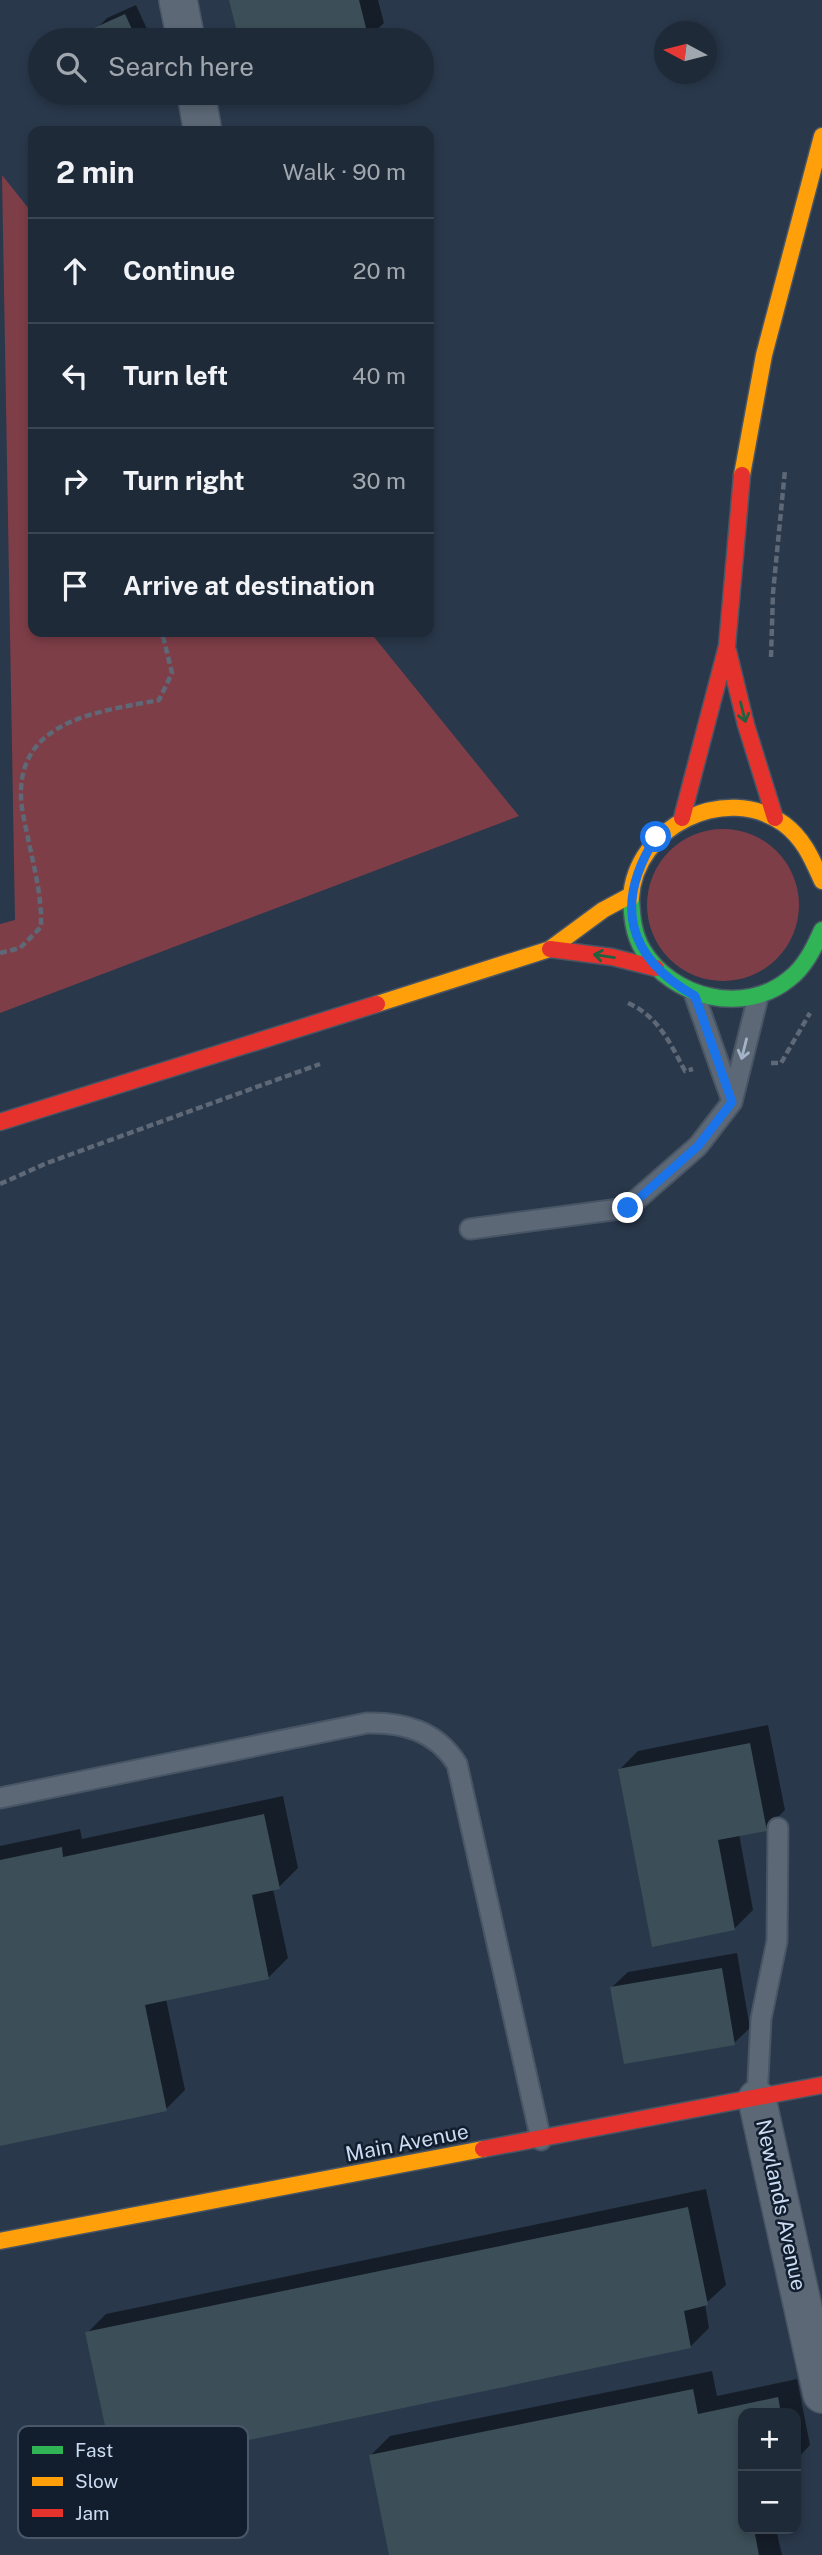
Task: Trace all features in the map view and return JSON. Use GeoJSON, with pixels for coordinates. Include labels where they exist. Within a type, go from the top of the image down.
{"type":"FeatureCollection","features":[{"type":"Feature","properties":{"kind":"street"},"geometry":{"type":"LineString","coordinates":[[178,0],[184,28]]}},
{"type":"Feature","properties":{"kind":"street"},"geometry":{"type":"LineString","coordinates":[[682,818],[727,646],[740,488],[764,355],[822,136]]}},
{"type":"Feature","properties":{"kind":"street"},"geometry":{"type":"LineString","coordinates":[[727,646],[746,725],[775,818]]}},
{"type":"Feature","properties":{"kind":"street"},"geometry":{"type":"LineString","coordinates":[[822,881],[818,865],[801,838],[775,818],[744,807],[712,807],[682,818],[656,837],[639,864],[631,895],[633,927],[646,956],[656,968],[667,980],[695,996],[726,1002],[758,997],[787,982],[816,956],[822,930]]}},
{"type":"Feature","properties":{"kind":"street"},"geometry":{"type":"LineString","coordinates":[[0,1122],[550,949],[603,910],[631,895]]}},
{"type":"Feature","properties":{"kind":"street"},"geometry":{"type":"LineString","coordinates":[[550,949],[612,957],[656,968]]}},
{"type":"Feature","properties":{"kind":"street","name":"Main Avenue"},"geometry":{"type":"LineString","coordinates":[[0,2241],[822,2085]]}},
{"type":"Feature","properties":{"kind":"street","name":"Newlands Avenue"},"geometry":{"type":"LineString","coordinates":[[757,2099],[822,2394]]}},
{"type":"Feature","properties":{"kind":"lane"},"geometry":{"type":"LineString","coordinates":[[695,996],[732,1102]]}},
{"type":"Feature","properties":{"kind":"lane"},"geometry":{"type":"LineString","coordinates":[[470,1230],[628,1208],[698,1146],[732,1102],[758,997]]}},
{"type":"Feature","properties":{"kind":"lane"},"geometry":{"type":"LineString","coordinates":[[0,1798],[366,1723],[394,1723],[422,1731],[446,1746],[457,1764],[541,2140]]}},
{"type":"Feature","properties":{"kind":"lane"},"geometry":{"type":"LineString","coordinates":[[757,2099],[761,2019],[778,1941],[778,1828]]}},
{"type":"Feature","properties":{"kind":"path"},"geometry":{"type":"LineString","coordinates":[[771,670],[773,593],[786,460]]}},
{"type":"Feature","properties":{"kind":"path"},"geometry":{"type":"LineString","coordinates":[[0,953],[20,948],[41,927],[42,904],[21,790],[29,758],[44,736],[67,722],[159,700],[172,673],[163,637]]}},
{"type":"Feature","properties":{"kind":"path"},"geometry":{"type":"LineString","coordinates":[[618,998],[641,1008],[664,1030],[685,1071],[718,1063]]}},
{"type":"Feature","properties":{"kind":"path"},"geometry":{"type":"LineString","coordinates":[[740,1063],[781,1063],[810,1013],[816,1010]]}},
{"type":"Feature","properties":{"kind":"path"},"geometry":{"type":"LineString","coordinates":[[0,1184],[47,1163],[332,1060]]}},
{"type":"Feature","properties":{"kind":"shaded area"},"geometry":{"type":"Polygon","coordinates":[[[2,175],[28,208],[28,637],[374,637],[519,816],[0,1013],[0,924],[15,920],[2,175]]]}},
{"type":"Feature","properties":{"kind":"shaded area"},"geometry":{"type":"Polygon","coordinates":[[[723,829],[752,835],[777,851],[793,876],[799,905],[793,934],[777,959],[752,975],[723,981],[694,975],[669,959],[653,934],[647,905],[653,876],[669,851],[694,835],[723,829]]]}},
{"type":"Feature","properties":{"kind":"building"},"geometry":{"type":"Polygon","coordinates":[[[229,0],[359,0],[366,28],[236,28],[229,0]]]}},
{"type":"Feature","properties":{"kind":"building"},"geometry":{"type":"Polygon","coordinates":[[[125,14],[131,28],[94,28],[125,14]]]}},
{"type":"Feature","properties":{"kind":"building"},"geometry":{"type":"Polygon","coordinates":[[[750,1743],[767,1831],[718,1840],[735,1930],[652,1947],[618,1769],[750,1743]]]}},
{"type":"Feature","properties":{"kind":"building"},"geometry":{"type":"Polygon","coordinates":[[[264,1814],[280,1889],[252,1895],[269,1979],[145,2005],[167,2111],[0,2146],[0,1860],[62,1847],[63,1857],[264,1814]]]}},
{"type":"Feature","properties":{"kind":"building"},"geometry":{"type":"Polygon","coordinates":[[[722,1968],[735,2045],[624,2064],[610,1987],[722,1968]]]}},
{"type":"Feature","properties":{"kind":"building"},"geometry":{"type":"Polygon","coordinates":[[[688,2207],[708,2305],[684,2311],[691,2348],[248,2440],[248,2426],[105,2426],[85,2332],[688,2207]]]}},
{"type":"Feature","properties":{"kind":"building"},"geometry":{"type":"Polygon","coordinates":[[[693,2389],[698,2414],[778,2397],[780,2408],[738,2408],[738,2534],[755,2534],[759,2555],[389,2555],[369,2455],[693,2389]]]}},
{"type":"Feature","properties":{"kind":"traffic: fast"},"geometry":{"type":"LineString","coordinates":[[631,898],[637,938],[656,967],[690,990],[710,996],[731,999],[751,997],[771,990],[800,969],[822,930]]}},
{"type":"Feature","properties":{"kind":"traffic: slow"},"geometry":{"type":"LineString","coordinates":[[742,475],[764,355],[822,136]]}},
{"type":"Feature","properties":{"kind":"traffic: slow"},"geometry":{"type":"LineString","coordinates":[[631,898],[636,873],[648,851],[666,832],[687,819],[711,810],[736,808],[761,812],[784,824],[807,850],[822,881]]}},
{"type":"Feature","properties":{"kind":"traffic: slow"},"geometry":{"type":"LineString","coordinates":[[377,1004],[550,949],[603,910],[631,895]]}},
{"type":"Feature","properties":{"kind":"traffic: slow"},"geometry":{"type":"LineString","coordinates":[[0,2241],[483,2149]]}},
{"type":"Feature","properties":{"kind":"traffic: jam"},"geometry":{"type":"LineString","coordinates":[[682,818],[727,646],[742,475]]}},
{"type":"Feature","properties":{"kind":"traffic: jam"},"geometry":{"type":"LineString","coordinates":[[728,651],[746,725],[775,818]]}},
{"type":"Feature","properties":{"kind":"traffic: jam"},"geometry":{"type":"LineString","coordinates":[[550,949],[612,957],[656,968]]}},
{"type":"Feature","properties":{"kind":"traffic: jam"},"geometry":{"type":"LineString","coordinates":[[0,1122],[377,1004]]}},
{"type":"Feature","properties":{"kind":"traffic: jam"},"geometry":{"type":"LineString","coordinates":[[483,2149],[822,2085]]}},
{"type":"Feature","properties":{"kind":"route"},"geometry":{"type":"LineString","coordinates":[[628,1208],[698,1146],[732,1102],[695,996],[667,980],[656,968],[646,956],[633,927],[631,895],[639,864],[656,837]]}}]}
